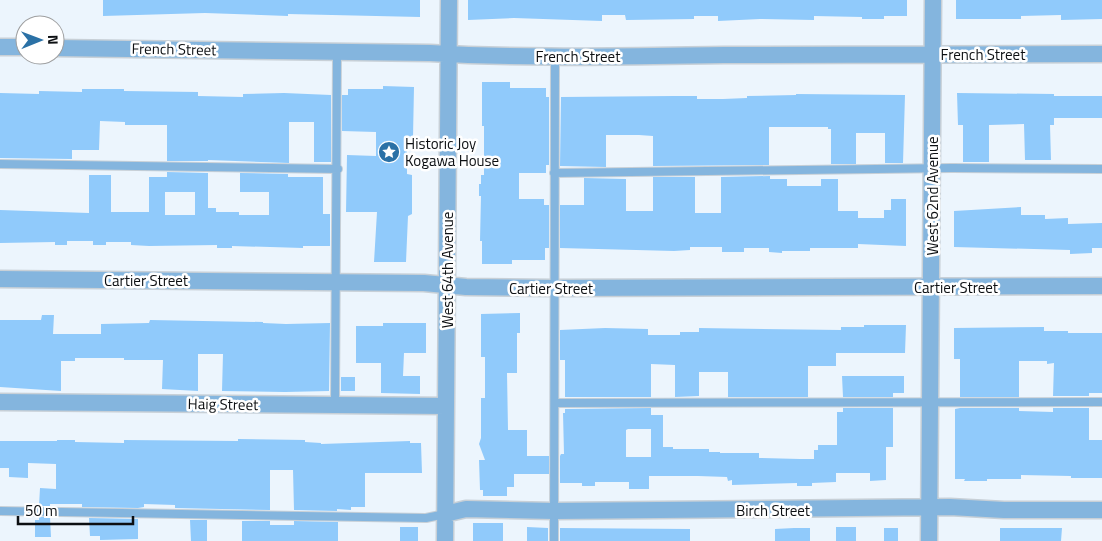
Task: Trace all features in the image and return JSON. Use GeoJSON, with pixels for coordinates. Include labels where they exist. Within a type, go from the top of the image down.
{"type":"FeatureCollection","features":[{"type":"Feature","properties":{"kind":"street","name":"West 64th Avenue"},"geometry":{"type":"LineString","coordinates":[[445,541],[449,0]]}},
{"type":"Feature","properties":{"kind":"street","name":"West 62nd Avenue"},"geometry":{"type":"LineString","coordinates":[[929,541],[932,0]]}},
{"type":"Feature","properties":{"kind":"street"},"geometry":{"type":"LineString","coordinates":[[0,47],[15,47]]}},
{"type":"Feature","properties":{"kind":"street","name":"French Street"},"geometry":{"type":"LineString","coordinates":[[65,48],[555,57],[932,53],[1102,54]]}},
{"type":"Feature","properties":{"kind":"street","name":"Cartier Street"},"geometry":{"type":"LineString","coordinates":[[0,279],[428,283],[466,287],[553,288],[1102,286]]}},
{"type":"Feature","properties":{"kind":"street","name":"Haig Street"},"geometry":{"type":"LineString","coordinates":[[0,402],[446,406]]}},
{"type":"Feature","properties":{"kind":"street","name":"Birch Street"},"geometry":{"type":"LineString","coordinates":[[445,514],[466,509],[554,511],[930,508],[1102,510]]}},
{"type":"Feature","properties":{"kind":"lane"},"geometry":{"type":"LineString","coordinates":[[335,405],[338,169],[337,52]]}},
{"type":"Feature","properties":{"kind":"lane"},"geometry":{"type":"LineString","coordinates":[[554,541],[555,403],[553,288],[555,57]]}},
{"type":"Feature","properties":{"kind":"lane"},"geometry":{"type":"LineString","coordinates":[[0,164],[338,169]]}},
{"type":"Feature","properties":{"kind":"lane"},"geometry":{"type":"LineString","coordinates":[[554,173],[932,168],[1102,169]]}},
{"type":"Feature","properties":{"kind":"lane"},"geometry":{"type":"LineString","coordinates":[[555,403],[1102,402]]}},
{"type":"Feature","properties":{"kind":"lane"},"geometry":{"type":"LineString","coordinates":[[0,511],[426,518],[445,514]]}},
{"type":"Feature","properties":{"kind":"building"},"geometry":{"type":"Polygon","coordinates":[[[103,0],[420,0],[420,17],[205,13],[103,16],[103,0]]]}},
{"type":"Feature","properties":{"kind":"building"},"geometry":{"type":"Polygon","coordinates":[[[468,0],[907,0],[907,16],[884,16],[884,19],[862,19],[862,17],[814,16],[814,20],[760,19],[718,21],[718,16],[694,16],[694,19],[626,20],[625,15],[602,15],[602,21],[514,18],[468,20],[468,0]]]}},
{"type":"Feature","properties":{"kind":"building"},"geometry":{"type":"Polygon","coordinates":[[[956,0],[1102,0],[1102,19],[1061,20],[1061,15],[1021,16],[1021,19],[956,19],[956,0]]]}},
{"type":"Feature","properties":{"kind":"building"},"geometry":{"type":"Polygon","coordinates":[[[482,82],[510,82],[510,88],[546,88],[546,97],[549,97],[549,165],[546,165],[546,173],[519,173],[519,199],[544,199],[544,205],[549,205],[549,248],[545,248],[545,260],[512,260],[512,264],[482,264],[482,241],[480,241],[481,196],[479,196],[479,184],[481,184],[481,175],[484,175],[482,82]]]}},
{"type":"Feature","properties":{"kind":"building"},"geometry":{"type":"Polygon","coordinates":[[[383,86],[414,87],[413,137],[407,136],[407,174],[412,175],[412,214],[408,216],[406,262],[374,262],[377,212],[346,212],[347,155],[376,156],[376,132],[342,131],[342,95],[348,95],[348,89],[383,89],[383,86]]]}},
{"type":"Feature","properties":{"kind":"building"},"geometry":{"type":"Polygon","coordinates":[[[82,89],[198,92],[198,96],[243,97],[243,94],[284,93],[331,95],[331,162],[314,162],[314,122],[289,122],[289,163],[208,160],[167,161],[167,125],[125,125],[125,122],[100,121],[99,150],[72,150],[72,159],[0,158],[0,93],[39,94],[39,91],[82,92],[82,89]]]}},
{"type":"Feature","properties":{"kind":"building"},"geometry":{"type":"Polygon","coordinates":[[[957,93],[1102,96],[1102,118],[1054,118],[1054,125],[1050,125],[1051,160],[1025,160],[1024,124],[989,125],[989,162],[963,162],[963,125],[958,125],[957,93]]]}},
{"type":"Feature","properties":{"kind":"building"},"geometry":{"type":"Polygon","coordinates":[[[796,94],[905,95],[903,163],[885,163],[885,133],[856,133],[856,164],[831,164],[831,129],[828,129],[828,127],[769,127],[769,165],[653,166],[653,136],[606,135],[606,167],[560,166],[561,97],[697,96],[697,99],[723,99],[796,94]]]}},
{"type":"Feature","properties":{"kind":"building"},"geometry":{"type":"Polygon","coordinates":[[[167,172],[208,173],[208,208],[216,208],[216,212],[239,212],[239,215],[269,215],[269,192],[240,192],[240,173],[288,174],[288,177],[323,177],[323,214],[330,214],[330,246],[303,246],[303,248],[232,246],[232,248],[217,248],[217,245],[131,245],[131,242],[106,242],[106,245],[93,245],[93,241],[67,241],[67,245],[55,245],[55,242],[0,243],[0,210],[89,213],[89,175],[111,175],[111,212],[149,212],[149,177],[167,177],[167,172]],[[165,192],[165,215],[195,215],[195,192],[165,192]]]}},
{"type":"Feature","properties":{"kind":"building"},"geometry":{"type":"Polygon","coordinates":[[[770,176],[770,179],[787,179],[787,186],[821,186],[821,179],[838,179],[838,211],[858,211],[858,218],[884,218],[884,210],[891,210],[891,199],[906,199],[906,246],[858,244],[858,248],[810,248],[810,251],[782,251],[782,253],[769,252],[769,248],[744,248],[744,252],[722,252],[722,247],[690,247],[690,250],[674,251],[560,248],[560,205],[584,205],[584,178],[626,179],[626,211],[653,211],[653,177],[695,177],[695,213],[721,213],[721,177],[770,176]]]}},
{"type":"Feature","properties":{"kind":"building"},"geometry":{"type":"Polygon","coordinates":[[[1021,207],[1021,215],[1045,215],[1045,219],[1068,218],[1068,224],[1102,223],[1102,248],[1092,248],[1092,253],[1070,254],[1070,250],[954,247],[954,211],[1021,207]]]}},
{"type":"Feature","properties":{"kind":"building"},"geometry":{"type":"Polygon","coordinates":[[[520,313],[520,333],[517,333],[517,373],[507,373],[508,430],[527,430],[527,456],[549,456],[549,474],[514,474],[514,487],[507,487],[507,496],[483,496],[483,490],[480,490],[479,460],[485,460],[479,444],[481,438],[481,398],[485,398],[485,357],[481,357],[481,314],[520,313]]]}},
{"type":"Feature","properties":{"kind":"building"},"geometry":{"type":"Polygon","coordinates":[[[42,315],[54,315],[53,334],[101,334],[101,324],[149,323],[150,320],[286,324],[330,323],[329,391],[222,391],[223,354],[198,354],[198,391],[162,389],[163,360],[124,360],[124,358],[75,358],[75,361],[61,361],[61,391],[0,387],[0,320],[41,320],[42,315]]]}},
{"type":"Feature","properties":{"kind":"building"},"geometry":{"type":"Polygon","coordinates":[[[383,323],[426,323],[426,353],[404,353],[403,376],[420,376],[420,394],[381,393],[381,363],[356,363],[356,326],[383,326],[383,323]]]}},
{"type":"Feature","properties":{"kind":"building"},"geometry":{"type":"Polygon","coordinates":[[[864,325],[906,325],[905,353],[836,353],[836,366],[808,366],[808,397],[728,397],[728,372],[699,372],[699,396],[675,397],[675,365],[651,364],[651,397],[565,397],[565,360],[560,360],[560,330],[648,329],[648,335],[680,335],[680,332],[699,332],[699,328],[841,330],[841,327],[864,327],[864,325]]]}},
{"type":"Feature","properties":{"kind":"building"},"geometry":{"type":"Polygon","coordinates":[[[1044,327],[1044,331],[1102,333],[1102,393],[1089,393],[1089,396],[1053,396],[1054,363],[1047,364],[1047,361],[1019,361],[1019,397],[960,397],[960,359],[954,359],[954,328],[1044,327]]]}},
{"type":"Feature","properties":{"kind":"building"},"geometry":{"type":"Polygon","coordinates":[[[842,376],[904,376],[904,393],[893,393],[893,397],[843,397],[842,376]]]}},
{"type":"Feature","properties":{"kind":"building"},"geometry":{"type":"Polygon","coordinates":[[[341,377],[355,377],[355,391],[341,391],[341,377]]]}},
{"type":"Feature","properties":{"kind":"building"},"geometry":{"type":"Polygon","coordinates":[[[651,408],[651,415],[663,415],[663,447],[673,447],[673,449],[709,449],[709,452],[720,453],[759,453],[759,458],[814,459],[814,450],[818,450],[818,445],[837,445],[837,412],[843,412],[843,408],[893,408],[893,447],[886,447],[886,480],[870,481],[870,473],[836,473],[836,482],[812,483],[812,486],[797,486],[797,483],[732,485],[732,480],[728,481],[727,477],[649,476],[649,489],[629,489],[629,482],[595,482],[595,486],[582,486],[582,483],[560,483],[560,456],[564,454],[563,413],[565,413],[565,409],[651,408]],[[651,429],[626,430],[626,457],[651,457],[651,429]]]}},
{"type":"Feature","properties":{"kind":"building"},"geometry":{"type":"Polygon","coordinates":[[[1019,408],[1019,411],[1053,412],[1053,408],[1089,408],[1089,440],[1102,440],[1102,478],[1021,475],[1021,479],[964,481],[965,479],[955,479],[955,409],[1019,408]]]}},
{"type":"Feature","properties":{"kind":"building"},"geometry":{"type":"Polygon","coordinates":[[[238,439],[305,440],[305,442],[321,444],[410,441],[410,443],[421,443],[422,473],[365,473],[365,507],[351,507],[351,510],[337,509],[337,511],[294,510],[293,470],[270,470],[270,510],[175,508],[175,505],[144,504],[144,507],[138,508],[82,507],[82,504],[39,506],[40,488],[56,489],[56,464],[28,463],[28,478],[9,477],[9,468],[0,468],[0,441],[75,440],[75,442],[124,443],[124,440],[238,441],[238,439]]]}},
{"type":"Feature","properties":{"kind":"building"},"geometry":{"type":"Polygon","coordinates":[[[39,517],[50,517],[51,537],[35,537],[35,520],[39,520],[39,517]]]}},
{"type":"Feature","properties":{"kind":"building"},"geometry":{"type":"Polygon","coordinates":[[[89,518],[138,519],[138,539],[100,540],[100,536],[90,536],[89,518]]]}},
{"type":"Feature","properties":{"kind":"building"},"geometry":{"type":"Polygon","coordinates":[[[190,520],[207,520],[207,541],[191,541],[190,520]]]}},
{"type":"Feature","properties":{"kind":"building"},"geometry":{"type":"Polygon","coordinates":[[[242,521],[270,521],[270,525],[294,525],[294,521],[338,522],[338,541],[242,541],[242,521]]]}},
{"type":"Feature","properties":{"kind":"building"},"geometry":{"type":"Polygon","coordinates":[[[473,523],[503,523],[503,541],[473,541],[473,523]]]}},
{"type":"Feature","properties":{"kind":"building"},"geometry":{"type":"Polygon","coordinates":[[[400,527],[418,527],[418,541],[400,541],[400,527]]]}},
{"type":"Feature","properties":{"kind":"building"},"geometry":{"type":"Polygon","coordinates":[[[527,527],[548,528],[548,541],[527,541],[527,527]]]}},
{"type":"Feature","properties":{"kind":"building"},"geometry":{"type":"Polygon","coordinates":[[[836,527],[856,527],[856,541],[836,541],[836,527]]]}},
{"type":"Feature","properties":{"kind":"building"},"geometry":{"type":"Polygon","coordinates":[[[560,528],[690,529],[690,541],[560,541],[560,528]]]}},
{"type":"Feature","properties":{"kind":"building"},"geometry":{"type":"Polygon","coordinates":[[[810,528],[810,541],[775,541],[775,529],[810,528]]]}},
{"type":"Feature","properties":{"kind":"building"},"geometry":{"type":"Polygon","coordinates":[[[884,528],[898,528],[898,541],[884,541],[884,528]]]}},
{"type":"Feature","properties":{"kind":"building"},"geometry":{"type":"Polygon","coordinates":[[[1000,528],[1062,528],[1061,541],[1000,541],[1000,528]]]}},
{"type":"Feature","properties":{"kind":"place","name":"Historic Joy Kogawa House"},"geometry":{"type":"Point","coordinates":[389,152]}}]}
